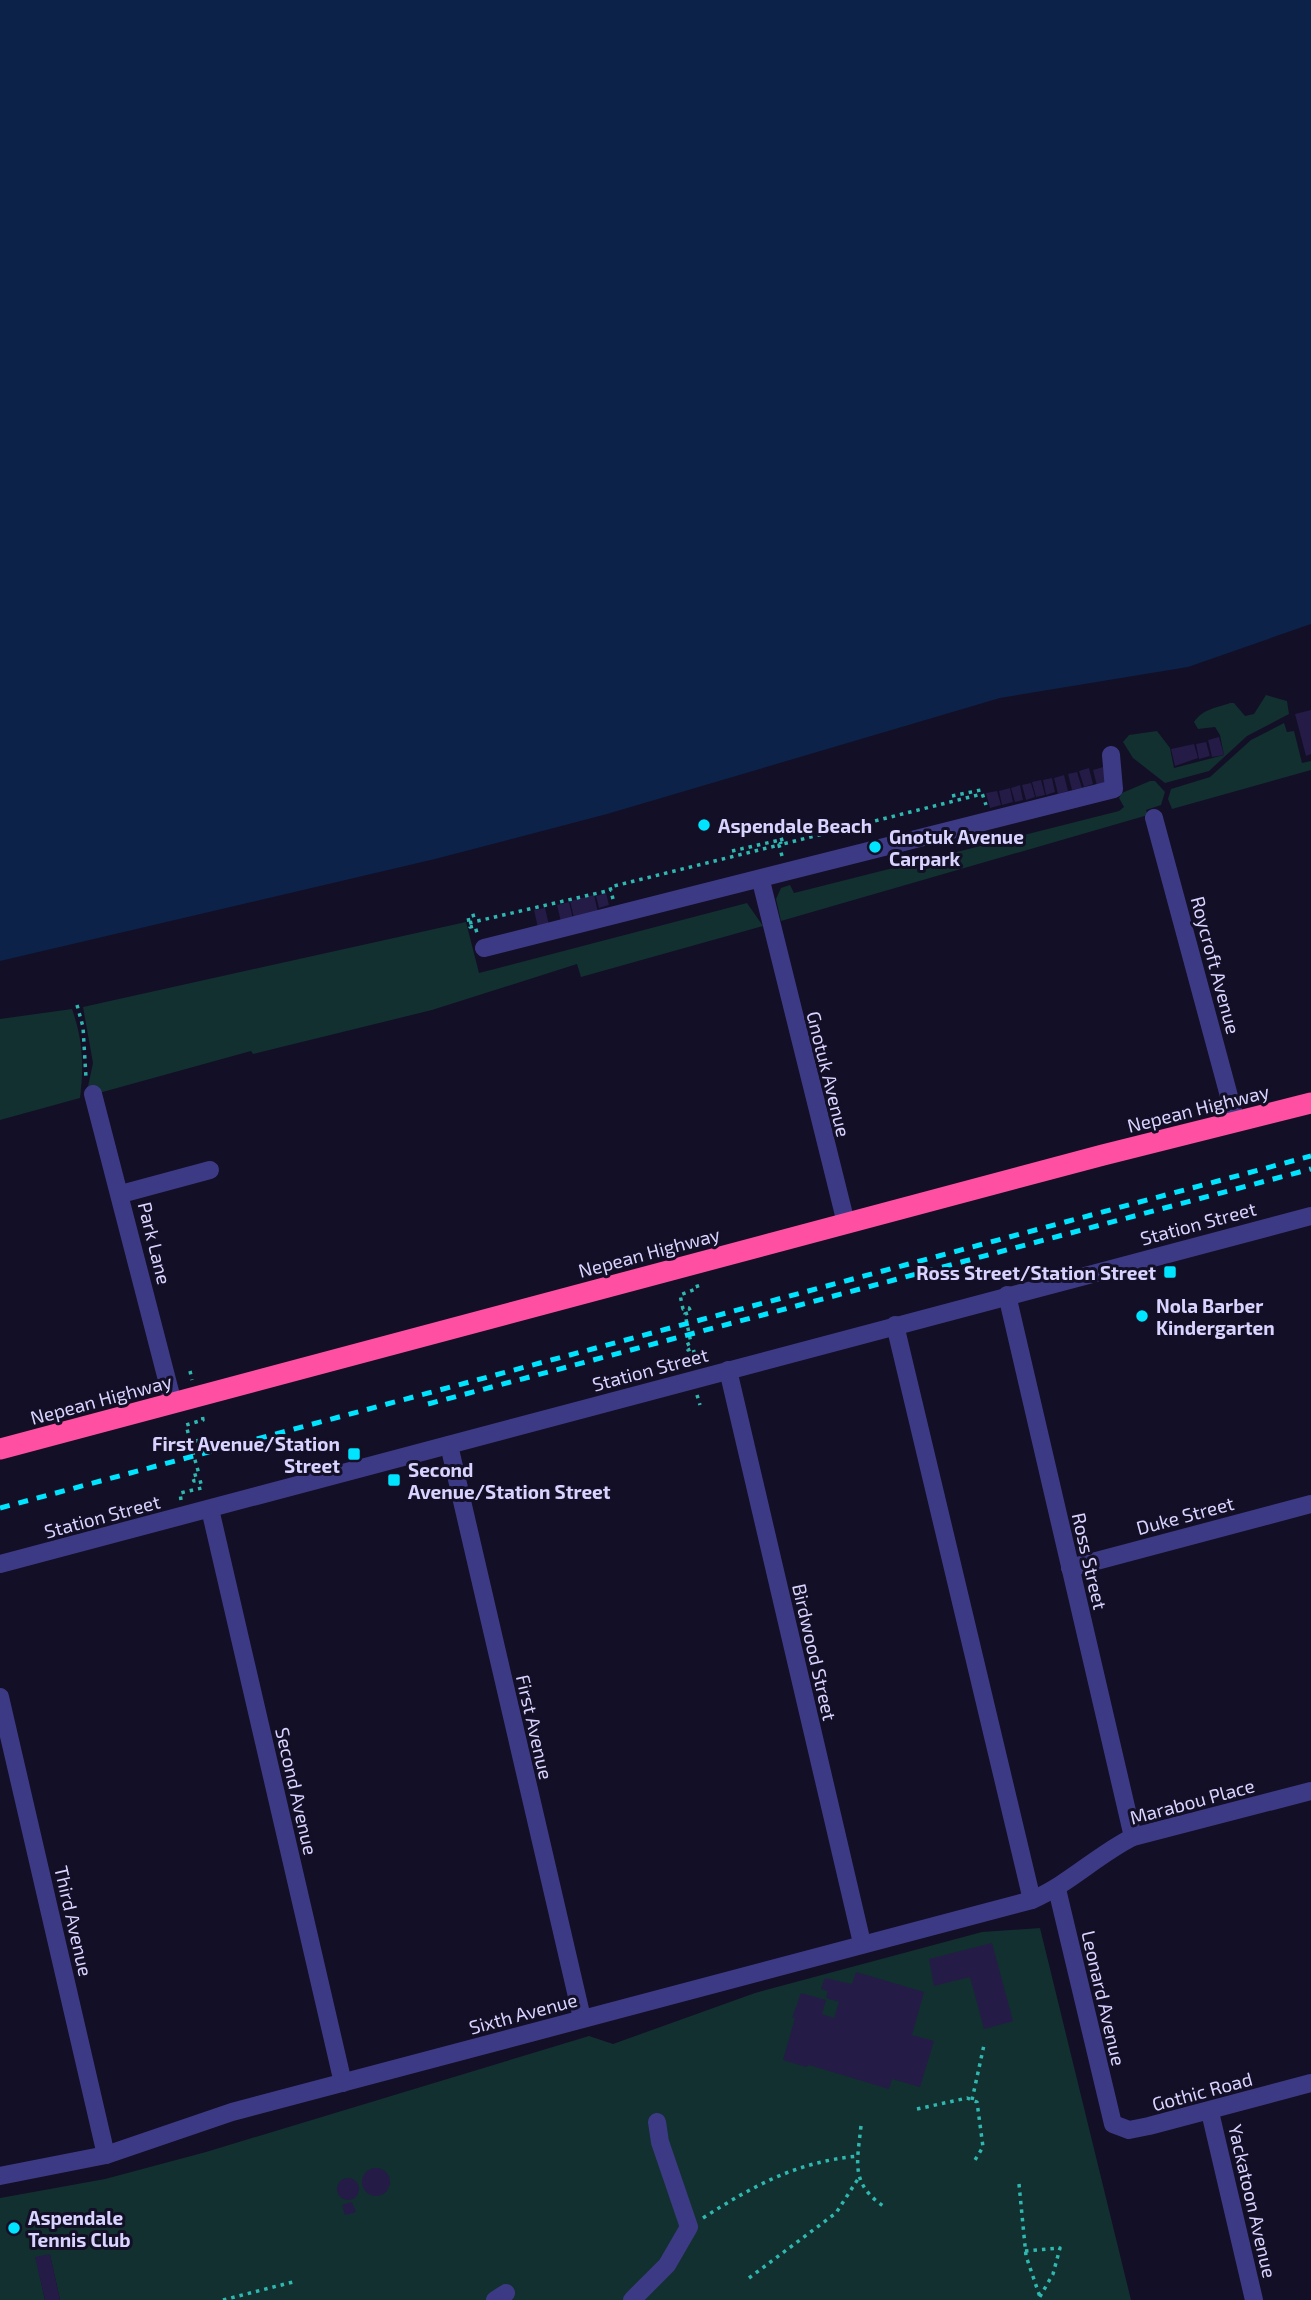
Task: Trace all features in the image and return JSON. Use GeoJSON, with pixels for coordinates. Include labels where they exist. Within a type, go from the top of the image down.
{"type":"FeatureCollection","features":[{"type":"Feature","properties":{"kind":"highway","name":"Nepean Highway"},"geometry":{"type":"LineString","coordinates":[[0,1450],[846,1223],[1311,1103]]}},
{"type":"Feature","properties":{"kind":"street"},"geometry":{"type":"LineString","coordinates":[[484,948],[761,881],[1114,789],[1111,755]]}},
{"type":"Feature","properties":{"kind":"street","name":"Roycroft Avenue"},"geometry":{"type":"LineString","coordinates":[[1154,818],[1236,1122]]}},
{"type":"Feature","properties":{"kind":"street","name":"Gnotuk Avenue"},"geometry":{"type":"LineString","coordinates":[[761,881],[772,935],[846,1223]]}},
{"type":"Feature","properties":{"kind":"street","name":"Park Lane"},"geometry":{"type":"LineString","coordinates":[[93,1094],[173,1403]]}},
{"type":"Feature","properties":{"kind":"street"},"geometry":{"type":"LineString","coordinates":[[121,1194],[210,1170]]}},
{"type":"Feature","properties":{"kind":"street","name":"Station Street"},"geometry":{"type":"LineString","coordinates":[[0,1564],[1311,1216]]}},
{"type":"Feature","properties":{"kind":"street","name":"Ross Street"},"geometry":{"type":"LineString","coordinates":[[1007,1295],[1133,1837]]}},
{"type":"Feature","properties":{"kind":"street"},"geometry":{"type":"LineString","coordinates":[[895,1325],[1032,1900]]}},
{"type":"Feature","properties":{"kind":"street","name":"Birdwood Street"},"geometry":{"type":"LineString","coordinates":[[728,1370],[862,1943]]}},
{"type":"Feature","properties":{"kind":"street","name":"First Avenue"},"geometry":{"type":"LineString","coordinates":[[449,1445],[582,2018]]}},
{"type":"Feature","properties":{"kind":"street","name":"Duke Street"},"geometry":{"type":"LineString","coordinates":[[1070,1568],[1311,1504]]}},
{"type":"Feature","properties":{"kind":"street","name":"Second Avenue"},"geometry":{"type":"LineString","coordinates":[[210,1509],[343,2083]]}},
{"type":"Feature","properties":{"kind":"street","name":"Third Avenue"},"geometry":{"type":"LineString","coordinates":[[0,1697],[106,2155]]}},
{"type":"Feature","properties":{"kind":"street","name":"Marabou Place"},"geometry":{"type":"LineString","coordinates":[[1057,1889],[1114,1846],[1133,1837],[1311,1791]]}},
{"type":"Feature","properties":{"kind":"street","name":"Sixth Avenue"},"geometry":{"type":"LineString","coordinates":[[0,2176],[106,2155],[232,2112],[1032,1900],[1057,1889]]}},
{"type":"Feature","properties":{"kind":"street","name":"Leonard Avenue"},"geometry":{"type":"LineString","coordinates":[[1057,1889],[1110,2116]]}},
{"type":"Feature","properties":{"kind":"street","name":"Gothic Road"},"geometry":{"type":"LineString","coordinates":[[1110,2116],[1113,2124],[1129,2130],[1210,2112],[1311,2083]]}},
{"type":"Feature","properties":{"kind":"street","name":"Yackatoon Avenue"},"geometry":{"type":"LineString","coordinates":[[1210,2112],[1254,2300]]}},
{"type":"Feature","properties":{"kind":"street"},"geometry":{"type":"LineString","coordinates":[[632,2300],[667,2265],[689,2227],[660,2142],[657,2122]]}},
{"type":"Feature","properties":{"kind":"path"},"geometry":{"type":"LineString","coordinates":[[952,796],[981,790],[990,820]]}},
{"type":"Feature","properties":{"kind":"path"},"geometry":{"type":"LineString","coordinates":[[617,914],[610,887],[780,843],[787,838]]}},
{"type":"Feature","properties":{"kind":"path"},"geometry":{"type":"LineString","coordinates":[[732,851],[780,843]]}},
{"type":"Feature","properties":{"kind":"path"},"geometry":{"type":"LineString","coordinates":[[469,923],[611,890]]}},
{"type":"Feature","properties":{"kind":"path"},"geometry":{"type":"LineString","coordinates":[[468,917],[475,915]]}},
{"type":"Feature","properties":{"kind":"path"},"geometry":{"type":"LineString","coordinates":[[77,1005],[88,1070],[83,1095],[93,1094]]}},
{"type":"Feature","properties":{"kind":"path"},"geometry":{"type":"LineString","coordinates":[[693,1264],[698,1288],[680,1295],[683,1309],[689,1308],[691,1312],[685,1314],[691,1343],[686,1345],[688,1350],[693,1348],[695,1356],[688,1357],[700,1405]]}},
{"type":"Feature","properties":{"kind":"path"},"geometry":{"type":"LineString","coordinates":[[186,1516],[180,1493],[202,1488],[200,1480],[194,1481],[192,1476],[199,1474],[191,1446],[197,1444],[196,1439],[190,1440],[186,1425],[203,1420],[190,1371]]}},
{"type":"Feature","properties":{"kind":"path"},"geometry":{"type":"LineString","coordinates":[[972,2099],[984,2045]]}},
{"type":"Feature","properties":{"kind":"path"},"geometry":{"type":"LineString","coordinates":[[917,2109],[967,2098],[977,2102],[981,2113],[984,2147],[975,2160]]}},
{"type":"Feature","properties":{"kind":"path"},"geometry":{"type":"LineString","coordinates":[[749,2278],[836,2213],[858,2179],[861,2126]]}},
{"type":"Feature","properties":{"kind":"path"},"geometry":{"type":"LineString","coordinates":[[689,2227],[759,2183],[811,2165],[858,2156]]}},
{"type":"Feature","properties":{"kind":"path"},"geometry":{"type":"LineString","coordinates":[[858,2179],[871,2199],[886,2208]]}},
{"type":"Feature","properties":{"kind":"path"},"geometry":{"type":"LineString","coordinates":[[1019,2184],[1025,2250],[1039,2298]]}},
{"type":"Feature","properties":{"kind":"path"},"geometry":{"type":"LineString","coordinates":[[1025,2250],[1060,2248],[1053,2274],[1039,2298]]}},
{"type":"Feature","properties":{"kind":"path"},"geometry":{"type":"LineString","coordinates":[[223,2300],[293,2282]]}},
{"type":"Feature","properties":{"kind":"green space"},"geometry":{"type":"Polygon","coordinates":[[[1266,695],[1287,701],[1289,714],[1247,736],[1209,771],[1165,783],[1133,758],[1123,742],[1129,735],[1157,731],[1170,748],[1174,768],[1224,755],[1220,735],[1215,727],[1198,729],[1194,722],[1206,712],[1230,703],[1234,703],[1245,716],[1254,714],[1266,695]]]}},
{"type":"Feature","properties":{"kind":"green space"},"geometry":{"type":"Polygon","coordinates":[[[1284,723],[1287,732],[1294,731],[1302,763],[1311,761],[1311,770],[1172,809],[1168,799],[1171,789],[1210,777],[1251,740],[1284,723]]]}},
{"type":"Feature","properties":{"kind":"green space"},"geometry":{"type":"Polygon","coordinates":[[[1155,781],[1165,792],[1161,805],[1146,810],[1148,815],[781,921],[776,899],[781,888],[790,885],[794,893],[1119,811],[1124,807],[1119,798],[1122,793],[1155,781]]]}},
{"type":"Feature","properties":{"kind":"green space"},"geometry":{"type":"Polygon","coordinates":[[[747,903],[763,926],[581,977],[577,964],[432,1010],[253,1054],[251,1051],[99,1093],[87,1091],[93,1063],[83,1007],[466,922],[479,973],[747,903]]]}},
{"type":"Feature","properties":{"kind":"green space"},"geometry":{"type":"Polygon","coordinates":[[[72,1009],[82,1053],[80,1098],[0,1120],[0,1019],[72,1009]]]}},
{"type":"Feature","properties":{"kind":"green space"},"geometry":{"type":"Polygon","coordinates":[[[1040,1928],[1131,2300],[60,2300],[50,2255],[36,2258],[45,2300],[0,2300],[0,2198],[105,2179],[206,2152],[589,2036],[613,2044],[755,1993],[982,1932],[1040,1928]]]}},
{"type":"Feature","properties":{"kind":"water"},"geometry":{"type":"Polygon","coordinates":[[[0,0],[1311,0],[1311,624],[1188,667],[1000,698],[607,814],[435,859],[0,961],[0,0]]]}},
{"type":"Feature","properties":{"kind":"building"},"geometry":{"type":"Polygon","coordinates":[[[1311,710],[1311,754],[1306,756],[1295,714],[1311,710]]]}},
{"type":"Feature","properties":{"kind":"building"},"geometry":{"type":"Polygon","coordinates":[[[1219,737],[1224,755],[1212,757],[1208,740],[1219,737]]]}},
{"type":"Feature","properties":{"kind":"building"},"geometry":{"type":"Polygon","coordinates":[[[1206,742],[1210,756],[1199,759],[1196,744],[1206,742]]]}},
{"type":"Feature","properties":{"kind":"building"},"geometry":{"type":"Polygon","coordinates":[[[1194,744],[1198,758],[1175,766],[1171,749],[1194,744]]]}},
{"type":"Feature","properties":{"kind":"building"},"geometry":{"type":"Polygon","coordinates":[[[1103,767],[1107,783],[1097,786],[1093,770],[1103,767]]]}},
{"type":"Feature","properties":{"kind":"building"},"geometry":{"type":"Polygon","coordinates":[[[1089,768],[1093,784],[1084,787],[1079,771],[1089,768]]]}},
{"type":"Feature","properties":{"kind":"building"},"geometry":{"type":"Polygon","coordinates":[[[1077,772],[1082,788],[1072,790],[1068,774],[1077,772]]]}},
{"type":"Feature","properties":{"kind":"building"},"geometry":{"type":"Polygon","coordinates":[[[1064,775],[1068,791],[1058,794],[1054,778],[1064,775]]]}},
{"type":"Feature","properties":{"kind":"building"},"geometry":{"type":"Polygon","coordinates":[[[1052,778],[1055,792],[1046,795],[1043,780],[1052,778]]]}},
{"type":"Feature","properties":{"kind":"building"},"geometry":{"type":"Polygon","coordinates":[[[1041,780],[1045,795],[1036,797],[1032,782],[1041,780]]]}},
{"type":"Feature","properties":{"kind":"building"},"geometry":{"type":"Polygon","coordinates":[[[1031,783],[1035,797],[1026,800],[1022,785],[1031,783]]]}},
{"type":"Feature","properties":{"kind":"building"},"geometry":{"type":"Polygon","coordinates":[[[1020,785],[1023,800],[1015,802],[1011,788],[1020,785]]]}},
{"type":"Feature","properties":{"kind":"building"},"geometry":{"type":"Polygon","coordinates":[[[1010,788],[1013,802],[1002,805],[999,791],[1010,788]]]}},
{"type":"Feature","properties":{"kind":"building"},"geometry":{"type":"Polygon","coordinates":[[[997,791],[1001,805],[990,808],[986,793],[997,791]]]}},
{"type":"Feature","properties":{"kind":"building"},"geometry":{"type":"Polygon","coordinates":[[[606,893],[609,905],[599,908],[596,896],[606,893]]]}},
{"type":"Feature","properties":{"kind":"building"},"geometry":{"type":"Polygon","coordinates":[[[594,895],[598,912],[574,918],[570,901],[594,895]]]}},
{"type":"Feature","properties":{"kind":"building"},"geometry":{"type":"Polygon","coordinates":[[[569,902],[573,919],[561,922],[557,905],[569,902]]]}},
{"type":"Feature","properties":{"kind":"building"},"geometry":{"type":"Polygon","coordinates":[[[545,908],[549,925],[538,928],[534,910],[545,908]]]}},
{"type":"Feature","properties":{"kind":"building"},"geometry":{"type":"Polygon","coordinates":[[[992,1943],[1013,2021],[984,2029],[970,1977],[934,1986],[929,1959],[992,1943]]]}},
{"type":"Feature","properties":{"kind":"building"},"geometry":{"type":"Polygon","coordinates":[[[856,1972],[924,1992],[912,2035],[934,2041],[920,2087],[892,2079],[889,2089],[783,2060],[795,2018],[792,2018],[801,1993],[826,2000],[822,2014],[834,2018],[839,2002],[826,1998],[828,1991],[821,1989],[825,1978],[852,1984],[856,1972]]]}},
{"type":"Feature","properties":{"kind":"building"},"geometry":{"type":"Polygon","coordinates":[[[376,2168],[386,2172],[390,2182],[386,2192],[376,2196],[366,2192],[362,2182],[366,2172],[376,2168]]]}},
{"type":"Feature","properties":{"kind":"building"},"geometry":{"type":"Polygon","coordinates":[[[348,2178],[356,2181],[359,2189],[356,2197],[348,2200],[340,2197],[337,2189],[340,2181],[348,2178]]]}},
{"type":"Feature","properties":{"kind":"building"},"geometry":{"type":"Polygon","coordinates":[[[352,2202],[356,2212],[345,2215],[342,2205],[352,2202]]]}},
{"type":"Feature","properties":{"kind":"building"},"geometry":{"type":"Polygon","coordinates":[[[50,2254],[60,2300],[45,2300],[35,2257],[50,2254]]]}},
{"type":"Feature","properties":{"kind":"railway"},"geometry":{"type":"LineString","coordinates":[[0,1508],[1311,1156]]}},
{"type":"Feature","properties":{"kind":"railway"},"geometry":{"type":"LineString","coordinates":[[428,1404],[1311,1169]]}},
{"type":"Feature","properties":{"kind":"place","name":"Aspendale Beach"},"geometry":{"type":"Point","coordinates":[704,825]}},
{"type":"Feature","properties":{"kind":"place","name":"Gnotuk Avenue Carpark"},"geometry":{"type":"Point","coordinates":[875,847]}},
{"type":"Feature","properties":{"kind":"place","name":"Ross Street/Station Street"},"geometry":{"type":"Point","coordinates":[1170,1272]}},
{"type":"Feature","properties":{"kind":"place","name":"Nola Barber Kindergarten"},"geometry":{"type":"Point","coordinates":[1142,1316]}},
{"type":"Feature","properties":{"kind":"place","name":"First Avenue/Station Street"},"geometry":{"type":"Point","coordinates":[354,1454]}},
{"type":"Feature","properties":{"kind":"place","name":"Second Avenue/Station Street"},"geometry":{"type":"Point","coordinates":[394,1480]}},
{"type":"Feature","properties":{"kind":"place","name":"Aspendale Tennis Club"},"geometry":{"type":"Point","coordinates":[14,2228]}}]}
